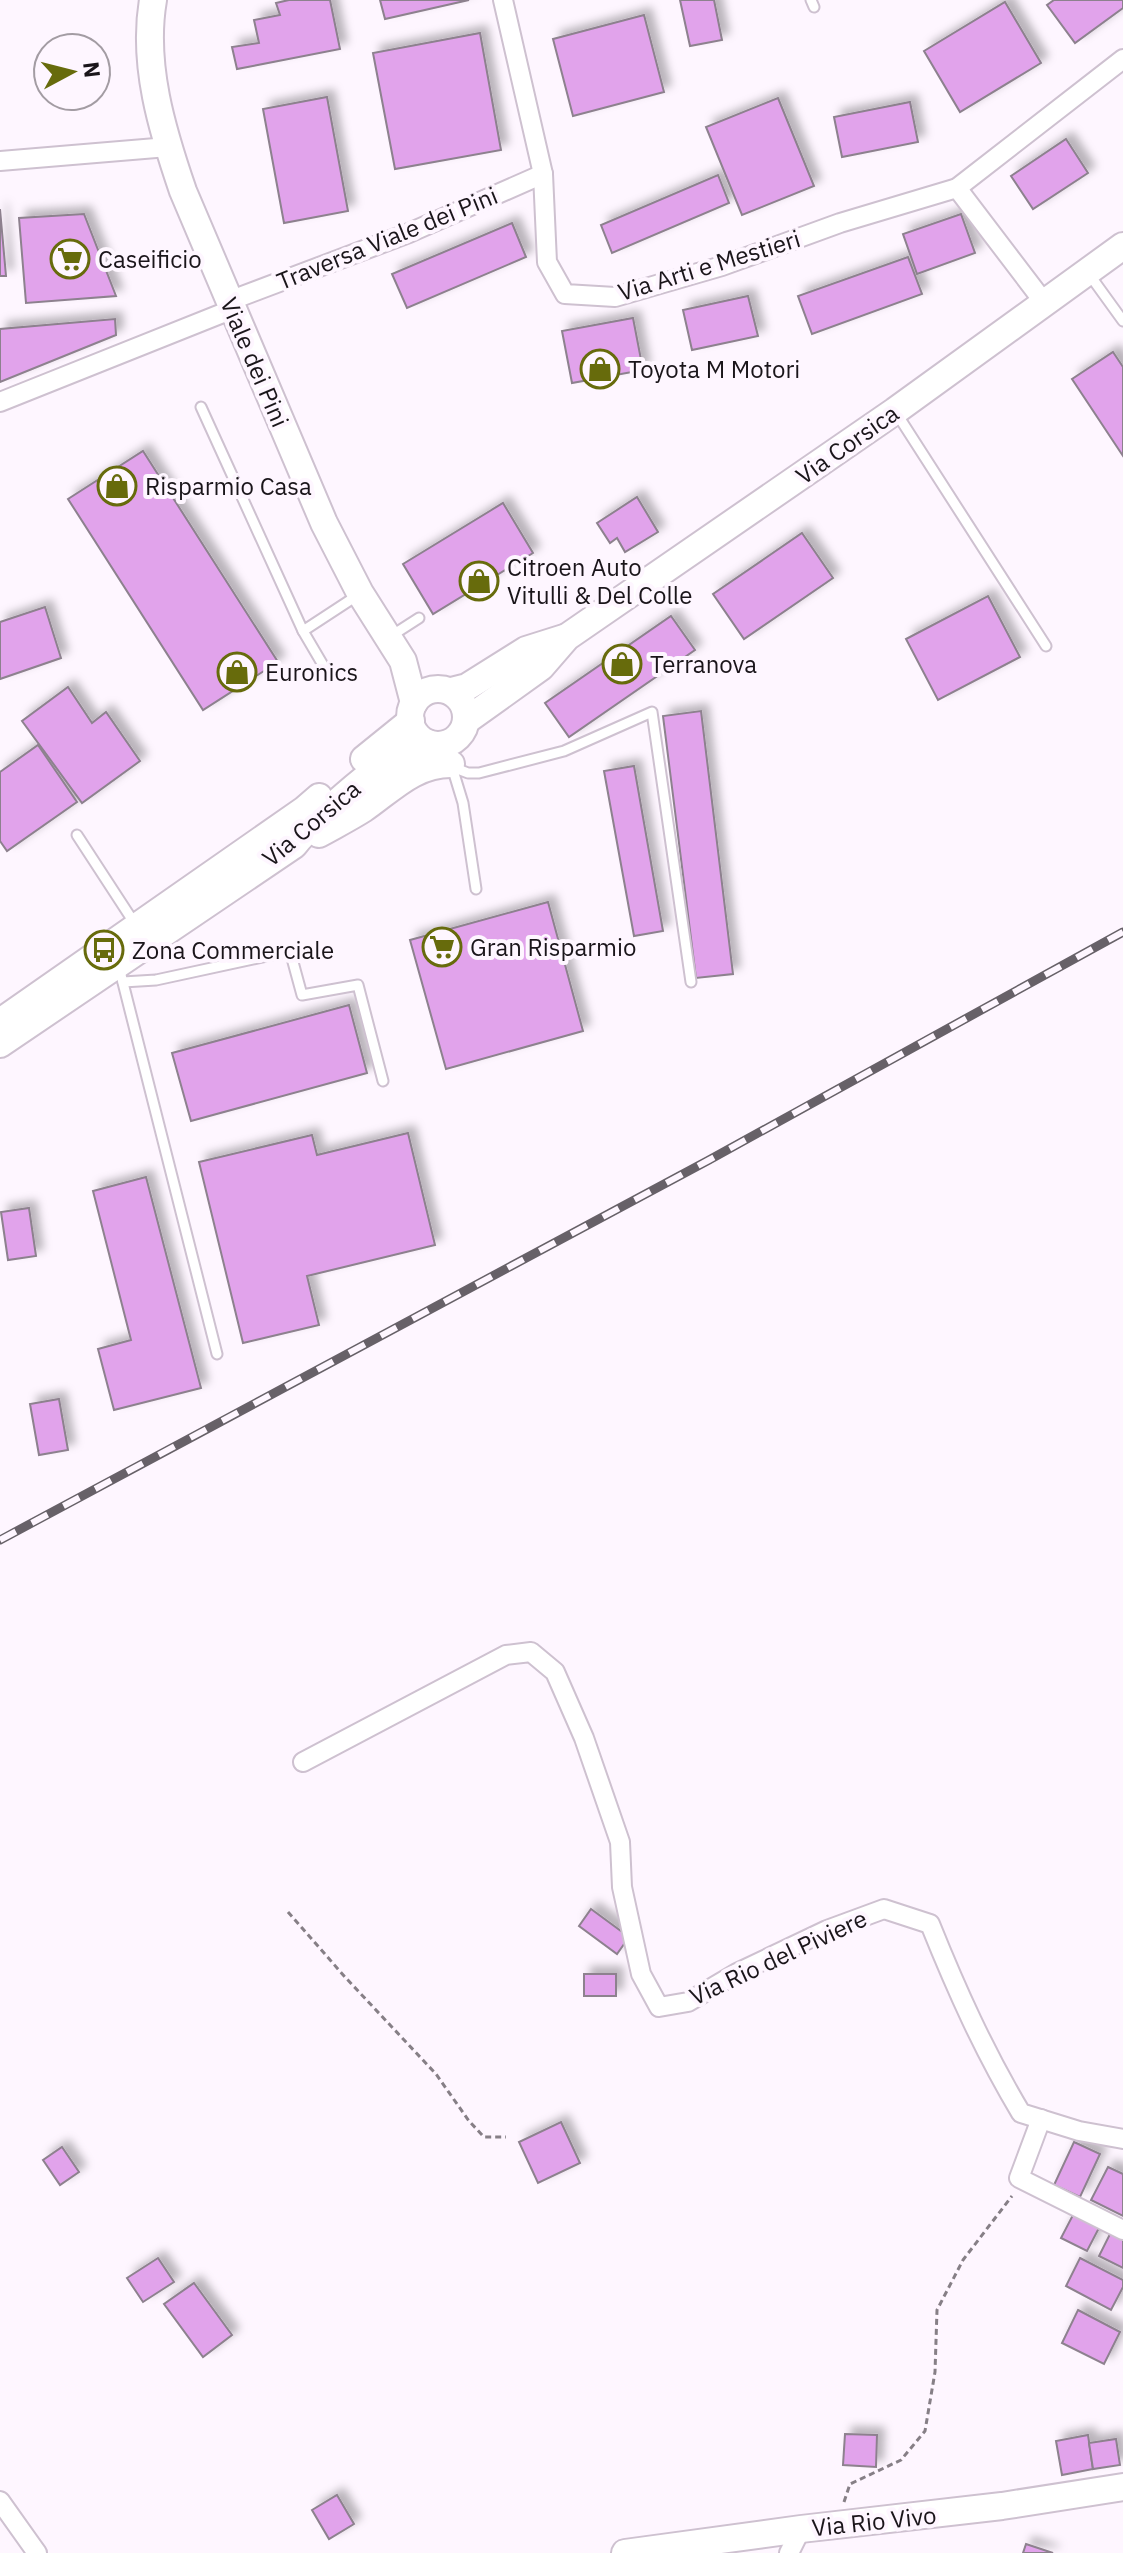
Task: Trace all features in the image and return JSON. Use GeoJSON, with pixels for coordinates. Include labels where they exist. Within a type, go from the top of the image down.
{"type":"FeatureCollection","features":[{"type":"Feature","properties":{"kind":"main road","name":"Viale dei Pini"},"geometry":{"type":"LineString","coordinates":[[153,0],[151,73],[168,147],[183,191],[324,523],[360,593],[403,661],[412,712]]}},
{"type":"Feature","properties":{"kind":"main road","name":"Via Corsica"},"geometry":{"type":"LineString","coordinates":[[0,1044],[121,973],[294,845],[309,826],[364,778],[399,754],[441,750],[457,738],[467,720],[541,667],[567,637],[895,411],[1123,246]]}},
{"type":"Feature","properties":{"kind":"main road","name":"Via Corsica"},"geometry":{"type":"LineString","coordinates":[[0,1022],[304,810],[341,775],[384,745],[412,712],[421,694],[431,689],[451,691],[467,687],[526,650],[567,637]]}},
{"type":"Feature","properties":{"kind":"main road","name":"Viale dei Pini"},"geometry":{"type":"LineString","coordinates":[[403,661],[451,691]]}},
{"type":"Feature","properties":{"kind":"main road"},"geometry":{"type":"LineString","coordinates":[[451,691],[464,704],[467,720]]}},
{"type":"Feature","properties":{"kind":"main road"},"geometry":{"type":"LineString","coordinates":[[412,712],[417,735],[441,750]]}},
{"type":"Feature","properties":{"kind":"main road","name":"Via Rio Vivo"},"geometry":{"type":"LineString","coordinates":[[625,2553],[1002,2506],[1123,2487]]}},
{"type":"Feature","properties":{"kind":"street","name":"Via Arti e Mestieri"},"geometry":{"type":"LineString","coordinates":[[503,0],[543,174],[547,262],[565,294],[615,297],[722,266],[840,223],[957,188],[1123,59]]}},
{"type":"Feature","properties":{"kind":"street"},"geometry":{"type":"LineString","coordinates":[[0,161],[168,147]]}},
{"type":"Feature","properties":{"kind":"street","name":"Traversa Viale dei Pini"},"geometry":{"type":"LineString","coordinates":[[0,402],[409,233],[543,174]]}},
{"type":"Feature","properties":{"kind":"street"},"geometry":{"type":"LineString","coordinates":[[957,188],[1043,301]]}},
{"type":"Feature","properties":{"kind":"street","name":"Via Rio del Piviere"},"geometry":{"type":"LineString","coordinates":[[303,1762],[506,1655],[531,1652],[555,1672],[584,1738],[620,1842],[622,1887],[641,1974],[659,2007],[688,2002],[737,1973],[827,1930],[884,1909],[930,1924],[989,2059],[1021,2113],[1079,2131],[1123,2139]]}},
{"type":"Feature","properties":{"kind":"street"},"geometry":{"type":"LineString","coordinates":[[1041,2119],[1019,2178],[1123,2230]]}},
{"type":"Feature","properties":{"kind":"street"},"geometry":{"type":"LineString","coordinates":[[0,2501],[37,2553]]}},
{"type":"Feature","properties":{"kind":"street"},"geometry":{"type":"LineString","coordinates":[[789,2553],[801,2529]]}},
{"type":"Feature","properties":{"kind":"lane"},"geometry":{"type":"LineString","coordinates":[[1087,271],[1123,321]]}},
{"type":"Feature","properties":{"kind":"lane"},"geometry":{"type":"LineString","coordinates":[[201,407],[303,631],[330,677]]}},
{"type":"Feature","properties":{"kind":"lane"},"geometry":{"type":"LineString","coordinates":[[895,411],[1046,646]]}},
{"type":"Feature","properties":{"kind":"lane"},"geometry":{"type":"LineString","coordinates":[[303,631],[360,593]]}},
{"type":"Feature","properties":{"kind":"lane"},"geometry":{"type":"LineString","coordinates":[[388,637],[419,618]]}},
{"type":"Feature","properties":{"kind":"lane"},"geometry":{"type":"LineString","coordinates":[[441,750],[460,771],[479,773],[564,751],[652,712],[691,982]]}},
{"type":"Feature","properties":{"kind":"lane"},"geometry":{"type":"LineString","coordinates":[[441,750],[463,803],[476,889]]}},
{"type":"Feature","properties":{"kind":"lane"},"geometry":{"type":"LineString","coordinates":[[77,835],[137,927]]}},
{"type":"Feature","properties":{"kind":"lane"},"geometry":{"type":"LineString","coordinates":[[217,1354],[121,973],[156,980],[290,951],[302,995],[358,985],[383,1081]]}},
{"type":"Feature","properties":{"kind":"path"},"geometry":{"type":"LineString","coordinates":[[288,1912],[436,2074],[484,2137],[506,2137]]}},
{"type":"Feature","properties":{"kind":"path"},"geometry":{"type":"LineString","coordinates":[[835,2526],[850,2484],[901,2460],[925,2431],[935,2372],[937,2310],[963,2260],[1012,2198],[1019,2178]]}},
{"type":"Feature","properties":{"kind":"building"},"geometry":{"type":"Polygon","coordinates":[[[330,0],[340,49],[237,69],[232,47],[259,43],[254,20],[280,15],[276,3],[330,0]]]}},
{"type":"Feature","properties":{"kind":"building"},"geometry":{"type":"Polygon","coordinates":[[[380,0],[469,0],[385,19],[380,0]]]}},
{"type":"Feature","properties":{"kind":"building"},"geometry":{"type":"Polygon","coordinates":[[[680,0],[714,0],[722,40],[690,46],[680,0]]]}},
{"type":"Feature","properties":{"kind":"building"},"geometry":{"type":"Polygon","coordinates":[[[1054,0],[1123,0],[1123,8],[1075,43],[1047,5],[1054,0]]]}},
{"type":"Feature","properties":{"kind":"building"},"geometry":{"type":"Polygon","coordinates":[[[1005,2],[1041,63],[960,112],[924,51],[1005,2]]]}},
{"type":"Feature","properties":{"kind":"building"},"geometry":{"type":"Polygon","coordinates":[[[644,15],[664,92],[573,116],[553,39],[644,15]]]}},
{"type":"Feature","properties":{"kind":"building"},"geometry":{"type":"Polygon","coordinates":[[[480,33],[501,150],[395,169],[373,53],[480,33]]]}},
{"type":"Feature","properties":{"kind":"building"},"geometry":{"type":"Polygon","coordinates":[[[327,97],[348,211],[284,223],[263,109],[327,97]]]}},
{"type":"Feature","properties":{"kind":"building"},"geometry":{"type":"Polygon","coordinates":[[[778,98],[814,186],[742,215],[706,127],[778,98]]]}},
{"type":"Feature","properties":{"kind":"building"},"geometry":{"type":"Polygon","coordinates":[[[910,102],[918,142],[842,157],[834,117],[910,102]]]}},
{"type":"Feature","properties":{"kind":"building"},"geometry":{"type":"Polygon","coordinates":[[[1066,139],[1088,173],[1033,209],[1011,176],[1066,139]]]}},
{"type":"Feature","properties":{"kind":"building"},"geometry":{"type":"Polygon","coordinates":[[[718,175],[729,203],[612,253],[601,225],[718,175]]]}},
{"type":"Feature","properties":{"kind":"building"},"geometry":{"type":"Polygon","coordinates":[[[0,209],[6,276],[0,276],[0,209]]]}},
{"type":"Feature","properties":{"kind":"building"},"geometry":{"type":"Polygon","coordinates":[[[84,214],[116,296],[26,303],[19,218],[84,214]]]}},
{"type":"Feature","properties":{"kind":"building"},"geometry":{"type":"Polygon","coordinates":[[[961,214],[975,253],[917,274],[903,234],[961,214]]]}},
{"type":"Feature","properties":{"kind":"building"},"geometry":{"type":"Polygon","coordinates":[[[512,223],[526,257],[407,308],[392,274],[512,223]]]}},
{"type":"Feature","properties":{"kind":"building"},"geometry":{"type":"Polygon","coordinates":[[[908,257],[922,294],[812,334],[798,296],[908,257]]]}},
{"type":"Feature","properties":{"kind":"building"},"geometry":{"type":"Polygon","coordinates":[[[748,296],[758,336],[692,350],[683,310],[748,296]]]}},
{"type":"Feature","properties":{"kind":"building"},"geometry":{"type":"Polygon","coordinates":[[[633,318],[643,370],[572,383],[562,331],[633,318]]]}},
{"type":"Feature","properties":{"kind":"building"},"geometry":{"type":"Polygon","coordinates":[[[115,319],[116,335],[0,382],[0,329],[115,319]]]}},
{"type":"Feature","properties":{"kind":"building"},"geometry":{"type":"Polygon","coordinates":[[[1113,352],[1123,367],[1123,456],[1072,379],[1113,352]]]}},
{"type":"Feature","properties":{"kind":"building"},"geometry":{"type":"Polygon","coordinates":[[[143,451],[278,662],[203,710],[68,499],[143,451]]]}},
{"type":"Feature","properties":{"kind":"building"},"geometry":{"type":"Polygon","coordinates":[[[637,497],[658,532],[625,552],[617,538],[610,543],[597,523],[637,497]]]}},
{"type":"Feature","properties":{"kind":"building"},"geometry":{"type":"Polygon","coordinates":[[[503,503],[533,553],[433,614],[403,564],[503,503]]]}},
{"type":"Feature","properties":{"kind":"building"},"geometry":{"type":"Polygon","coordinates":[[[802,533],[833,578],[744,639],[713,594],[802,533]]]}},
{"type":"Feature","properties":{"kind":"building"},"geometry":{"type":"Polygon","coordinates":[[[988,596],[1020,657],[938,700],[906,639],[988,596]]]}},
{"type":"Feature","properties":{"kind":"building"},"geometry":{"type":"Polygon","coordinates":[[[45,607],[61,658],[0,679],[0,622],[45,607]]]}},
{"type":"Feature","properties":{"kind":"building"},"geometry":{"type":"Polygon","coordinates":[[[671,616],[695,650],[569,737],[545,703],[671,616]]]}},
{"type":"Feature","properties":{"kind":"building"},"geometry":{"type":"Polygon","coordinates":[[[68,687],[92,723],[106,712],[140,761],[82,803],[22,721],[68,687]]]}},
{"type":"Feature","properties":{"kind":"building"},"geometry":{"type":"Polygon","coordinates":[[[701,711],[733,974],[696,978],[663,716],[701,711]]]}},
{"type":"Feature","properties":{"kind":"building"},"geometry":{"type":"Polygon","coordinates":[[[38,745],[77,802],[7,851],[0,841],[0,772],[38,745]]]}},
{"type":"Feature","properties":{"kind":"building"},"geometry":{"type":"Polygon","coordinates":[[[634,766],[663,931],[634,936],[604,771],[634,766]]]}},
{"type":"Feature","properties":{"kind":"building"},"geometry":{"type":"Polygon","coordinates":[[[548,902],[583,1031],[446,1069],[410,940],[548,902]]]}},
{"type":"Feature","properties":{"kind":"building"},"geometry":{"type":"Polygon","coordinates":[[[349,1005],[367,1073],[191,1121],[172,1053],[349,1005]]]}},
{"type":"Feature","properties":{"kind":"building"},"geometry":{"type":"Polygon","coordinates":[[[408,1133],[435,1245],[307,1276],[319,1325],[243,1343],[199,1162],[312,1135],[317,1155],[408,1133]]]}},
{"type":"Feature","properties":{"kind":"building"},"geometry":{"type":"Polygon","coordinates":[[[146,1177],[201,1388],[114,1410],[98,1349],[131,1340],[93,1191],[146,1177]]]}},
{"type":"Feature","properties":{"kind":"building"},"geometry":{"type":"Polygon","coordinates":[[[29,1208],[36,1256],[8,1260],[1,1212],[29,1208]]]}},
{"type":"Feature","properties":{"kind":"building"},"geometry":{"type":"Polygon","coordinates":[[[59,1399],[68,1450],[39,1455],[30,1404],[59,1399]]]}},
{"type":"Feature","properties":{"kind":"building"},"geometry":{"type":"Polygon","coordinates":[[[591,1909],[629,1937],[617,1954],[579,1926],[591,1909]]]}},
{"type":"Feature","properties":{"kind":"building"},"geometry":{"type":"Polygon","coordinates":[[[584,1974],[616,1974],[616,1996],[584,1996],[584,1974]]]}},
{"type":"Feature","properties":{"kind":"building"},"geometry":{"type":"Polygon","coordinates":[[[561,2122],[580,2163],[538,2183],[519,2142],[561,2122]]]}},
{"type":"Feature","properties":{"kind":"building"},"geometry":{"type":"Polygon","coordinates":[[[1074,2142],[1100,2154],[1080,2197],[1054,2185],[1074,2142]]]}},
{"type":"Feature","properties":{"kind":"building"},"geometry":{"type":"Polygon","coordinates":[[[62,2147],[79,2172],[60,2185],[43,2160],[62,2147]]]}},
{"type":"Feature","properties":{"kind":"building"},"geometry":{"type":"Polygon","coordinates":[[[1108,2167],[1123,2174],[1123,2216],[1091,2200],[1108,2167]]]}},
{"type":"Feature","properties":{"kind":"building"},"geometry":{"type":"Polygon","coordinates":[[[1074,2213],[1100,2226],[1087,2251],[1061,2238],[1074,2213]]]}},
{"type":"Feature","properties":{"kind":"building"},"geometry":{"type":"Polygon","coordinates":[[[1111,2232],[1123,2238],[1123,2268],[1099,2256],[1111,2232]]]}},
{"type":"Feature","properties":{"kind":"building"},"geometry":{"type":"Polygon","coordinates":[[[158,2258],[174,2282],[143,2302],[127,2278],[158,2258]]]}},
{"type":"Feature","properties":{"kind":"building"},"geometry":{"type":"Polygon","coordinates":[[[1080,2258],[1123,2280],[1123,2287],[1111,2310],[1066,2286],[1080,2258]]]}},
{"type":"Feature","properties":{"kind":"building"},"geometry":{"type":"Polygon","coordinates":[[[194,2283],[232,2335],[203,2357],[164,2304],[194,2283]]]}},
{"type":"Feature","properties":{"kind":"building"},"geometry":{"type":"Polygon","coordinates":[[[1078,2310],[1120,2332],[1104,2364],[1062,2343],[1078,2310]]]}},
{"type":"Feature","properties":{"kind":"building"},"geometry":{"type":"Polygon","coordinates":[[[845,2434],[877,2435],[876,2467],[843,2465],[845,2434]]]}},
{"type":"Feature","properties":{"kind":"building"},"geometry":{"type":"Polygon","coordinates":[[[1088,2435],[1093,2469],[1062,2475],[1056,2441],[1088,2435]]]}},
{"type":"Feature","properties":{"kind":"building"},"geometry":{"type":"Polygon","coordinates":[[[1116,2439],[1120,2465],[1093,2469],[1089,2443],[1116,2439]]]}},
{"type":"Feature","properties":{"kind":"building"},"geometry":{"type":"Polygon","coordinates":[[[337,2495],[354,2524],[329,2539],[312,2510],[337,2495]]]}},
{"type":"Feature","properties":{"kind":"building"},"geometry":{"type":"Polygon","coordinates":[[[1026,2544],[1053,2553],[1023,2553],[1026,2544]]]}},
{"type":"Feature","properties":{"kind":"railway"},"geometry":{"type":"LineString","coordinates":[[0,1540],[709,1160],[1123,932]]}},
{"type":"Feature","properties":{"kind":"place","name":"Caseificio"},"geometry":{"type":"Point","coordinates":[70,259]}},
{"type":"Feature","properties":{"kind":"place","name":"Toyota M Motori"},"geometry":{"type":"Point","coordinates":[600,369]}},
{"type":"Feature","properties":{"kind":"place","name":"Risparmio Casa"},"geometry":{"type":"Point","coordinates":[117,486]}},
{"type":"Feature","properties":{"kind":"place","name":"Citroen Auto Vitulli & Del Colle"},"geometry":{"type":"Point","coordinates":[479,581]}},
{"type":"Feature","properties":{"kind":"place","name":"Terranova"},"geometry":{"type":"Point","coordinates":[622,664]}},
{"type":"Feature","properties":{"kind":"place","name":"Euronics"},"geometry":{"type":"Point","coordinates":[237,672]}},
{"type":"Feature","properties":{"kind":"place","name":"Gran Risparmio"},"geometry":{"type":"Point","coordinates":[442,947]}},
{"type":"Feature","properties":{"kind":"place","name":"Zona Commerciale"},"geometry":{"type":"Point","coordinates":[104,950]}}]}
